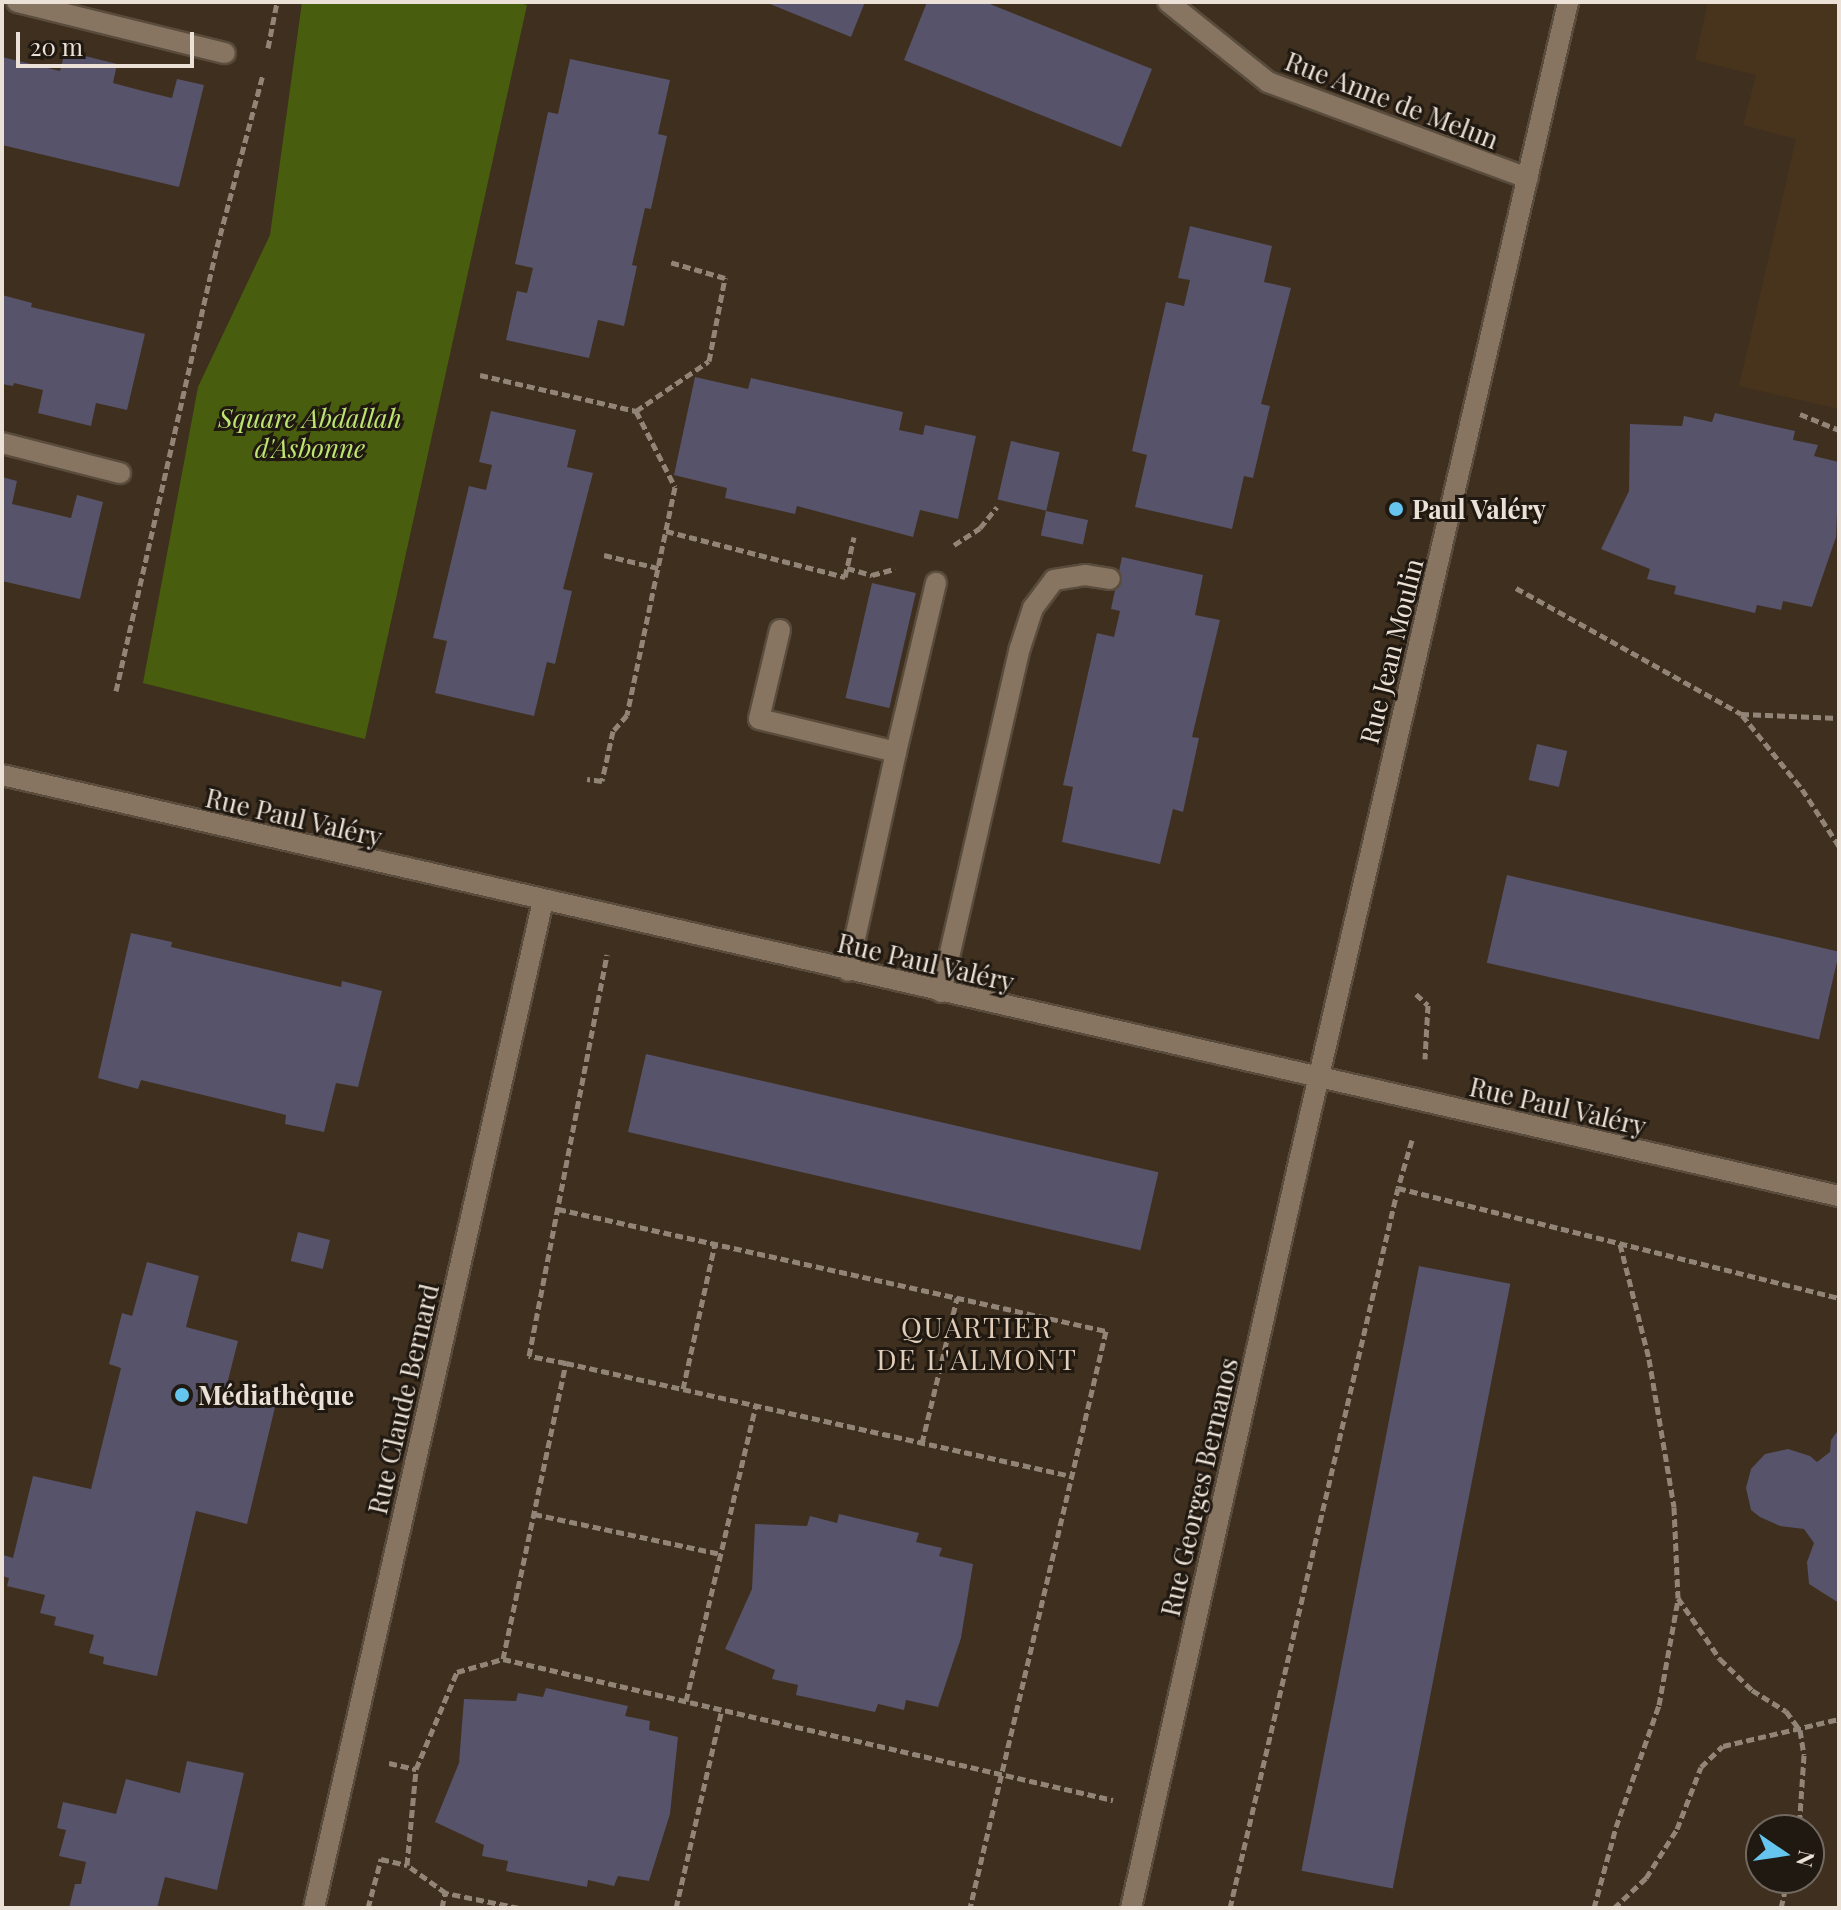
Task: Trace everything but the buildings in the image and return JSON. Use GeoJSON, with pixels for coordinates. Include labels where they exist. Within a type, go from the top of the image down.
{"type":"FeatureCollection","features":[{"type":"Feature","properties":{"kind":"street"},"geometry":{"type":"LineString","coordinates":[[17,2],[225,53]]}},
{"type":"Feature","properties":{"kind":"street","name":"Rue Jean Moulin"},"geometry":{"type":"LineString","coordinates":[[1319,1078],[1568,2]]}},
{"type":"Feature","properties":{"kind":"street","name":"Rue Anne de Melun"},"geometry":{"type":"LineString","coordinates":[[1170,3],[1268,82],[1528,178]]}},
{"type":"Feature","properties":{"kind":"street"},"geometry":{"type":"LineString","coordinates":[[2,443],[120,473]]}},
{"type":"Feature","properties":{"kind":"street"},"geometry":{"type":"LineString","coordinates":[[941,992],[1020,648],[1033,608],[1054,580],[1085,575],[1110,579]]}},
{"type":"Feature","properties":{"kind":"street"},"geometry":{"type":"LineString","coordinates":[[848,971],[936,583]]}},
{"type":"Feature","properties":{"kind":"street"},"geometry":{"type":"LineString","coordinates":[[780,630],[759,719],[896,752]]}},
{"type":"Feature","properties":{"kind":"street","name":"Rue Paul Valéry"},"geometry":{"type":"LineString","coordinates":[[2,775],[1839,1196]]}},
{"type":"Feature","properties":{"kind":"street","name":"Rue Claude Bernard"},"geometry":{"type":"LineString","coordinates":[[314,1908],[543,901]]}},
{"type":"Feature","properties":{"kind":"street","name":"Rue Georges Bernanos"},"geometry":{"type":"LineString","coordinates":[[1131,1908],[1319,1078]]}},
{"type":"Feature","properties":{"kind":"path"},"geometry":{"type":"LineString","coordinates":[[116,691],[217,247],[259,90],[277,2]]}},
{"type":"Feature","properties":{"kind":"path"},"geometry":{"type":"LineString","coordinates":[[480,375],[636,411],[709,361],[725,278],[670,262]]}},
{"type":"Feature","properties":{"kind":"path"},"geometry":{"type":"LineString","coordinates":[[587,779],[602,781],[613,731],[627,715],[675,487],[636,411]]}},
{"type":"Feature","properties":{"kind":"path"},"geometry":{"type":"LineString","coordinates":[[1800,414],[1839,430]]}},
{"type":"Feature","properties":{"kind":"path"},"geometry":{"type":"LineString","coordinates":[[666,531],[845,577],[854,537]]}},
{"type":"Feature","properties":{"kind":"path"},"geometry":{"type":"LineString","coordinates":[[604,555],[658,568]]}},
{"type":"Feature","properties":{"kind":"path"},"geometry":{"type":"LineString","coordinates":[[1516,588],[1741,714],[1802,789],[1839,846]]}},
{"type":"Feature","properties":{"kind":"path"},"geometry":{"type":"LineString","coordinates":[[1741,714],[1839,718]]}},
{"type":"Feature","properties":{"kind":"path"},"geometry":{"type":"LineString","coordinates":[[613,917],[529,1356],[1071,1476]]}},
{"type":"Feature","properties":{"kind":"path"},"geometry":{"type":"LineString","coordinates":[[1230,1908],[1398,1188],[1422,1102],[1428,1005],[1416,994]]}},
{"type":"Feature","properties":{"kind":"path"},"geometry":{"type":"LineString","coordinates":[[1398,1188],[1839,1298]]}},
{"type":"Feature","properties":{"kind":"path"},"geometry":{"type":"LineString","coordinates":[[558,1209],[1106,1331],[970,1908]]}},
{"type":"Feature","properties":{"kind":"path"},"geometry":{"type":"LineString","coordinates":[[683,1389],[715,1244]]}},
{"type":"Feature","properties":{"kind":"path"},"geometry":{"type":"LineString","coordinates":[[1594,1908],[1616,1827],[1659,1705],[1678,1598],[1674,1507],[1667,1462],[1649,1359],[1620,1244]]}},
{"type":"Feature","properties":{"kind":"path"},"geometry":{"type":"LineString","coordinates":[[922,1443],[957,1298]]}},
{"type":"Feature","properties":{"kind":"path"},"geometry":{"type":"LineString","coordinates":[[503,1659],[566,1363]]}},
{"type":"Feature","properties":{"kind":"path"},"geometry":{"type":"LineString","coordinates":[[686,1701],[756,1405]]}},
{"type":"Feature","properties":{"kind":"path"},"geometry":{"type":"LineString","coordinates":[[534,1514],[721,1554]]}},
{"type":"Feature","properties":{"kind":"path"},"geometry":{"type":"LineString","coordinates":[[1678,1598],[1720,1659],[1752,1690],[1786,1711],[1800,1730],[1804,1755],[1800,1814]]}},
{"type":"Feature","properties":{"kind":"path"},"geometry":{"type":"LineString","coordinates":[[407,1865],[416,1769],[457,1672],[503,1659],[1087,1794]]}},
{"type":"Feature","properties":{"kind":"path"},"geometry":{"type":"LineString","coordinates":[[676,1908],[722,1709]]}},
{"type":"Feature","properties":{"kind":"path"},"geometry":{"type":"LineString","coordinates":[[1614,1908],[1646,1878],[1677,1829],[1701,1767],[1723,1746],[1839,1719]]}},
{"type":"Feature","properties":{"kind":"path"},"geometry":{"type":"LineString","coordinates":[[385,1763],[416,1769]]}},
{"type":"Feature","properties":{"kind":"path"},"geometry":{"type":"LineString","coordinates":[[368,1908],[381,1859],[407,1865],[446,1893],[519,1908]]}},
{"type":"Feature","properties":{"kind":"path"},"geometry":{"type":"LineString","coordinates":[[442,1908],[446,1893]]}},
{"type":"Feature","properties":{"kind":"shaded area"},"geometry":{"type":"Polygon","coordinates":[[[1708,2],[1839,2],[1839,409],[1739,386],[1796,139],[1743,125],[1756,75],[1695,60],[1708,2]]]}},
{"type":"Feature","properties":{"kind":"green space","name":"Square Abdallah d'Asbonne"},"geometry":{"type":"Polygon","coordinates":[[[302,2],[514,2],[527,5],[365,739],[143,683],[198,387],[270,235],[302,2]]]}},
{"type":"Feature","properties":{"kind":"place","name":"Paul Valéry"},"geometry":{"type":"Point","coordinates":[1396,509]}},
{"type":"Feature","properties":{"kind":"place","name":"Médiathèque"},"geometry":{"type":"Point","coordinates":[182,1395]}},
{"type":"Feature","properties":{"kind":"district","name":"QUARTIER DE L'ALMONT"},"geometry":{"type":"Point","coordinates":[977,1343]}}]}
